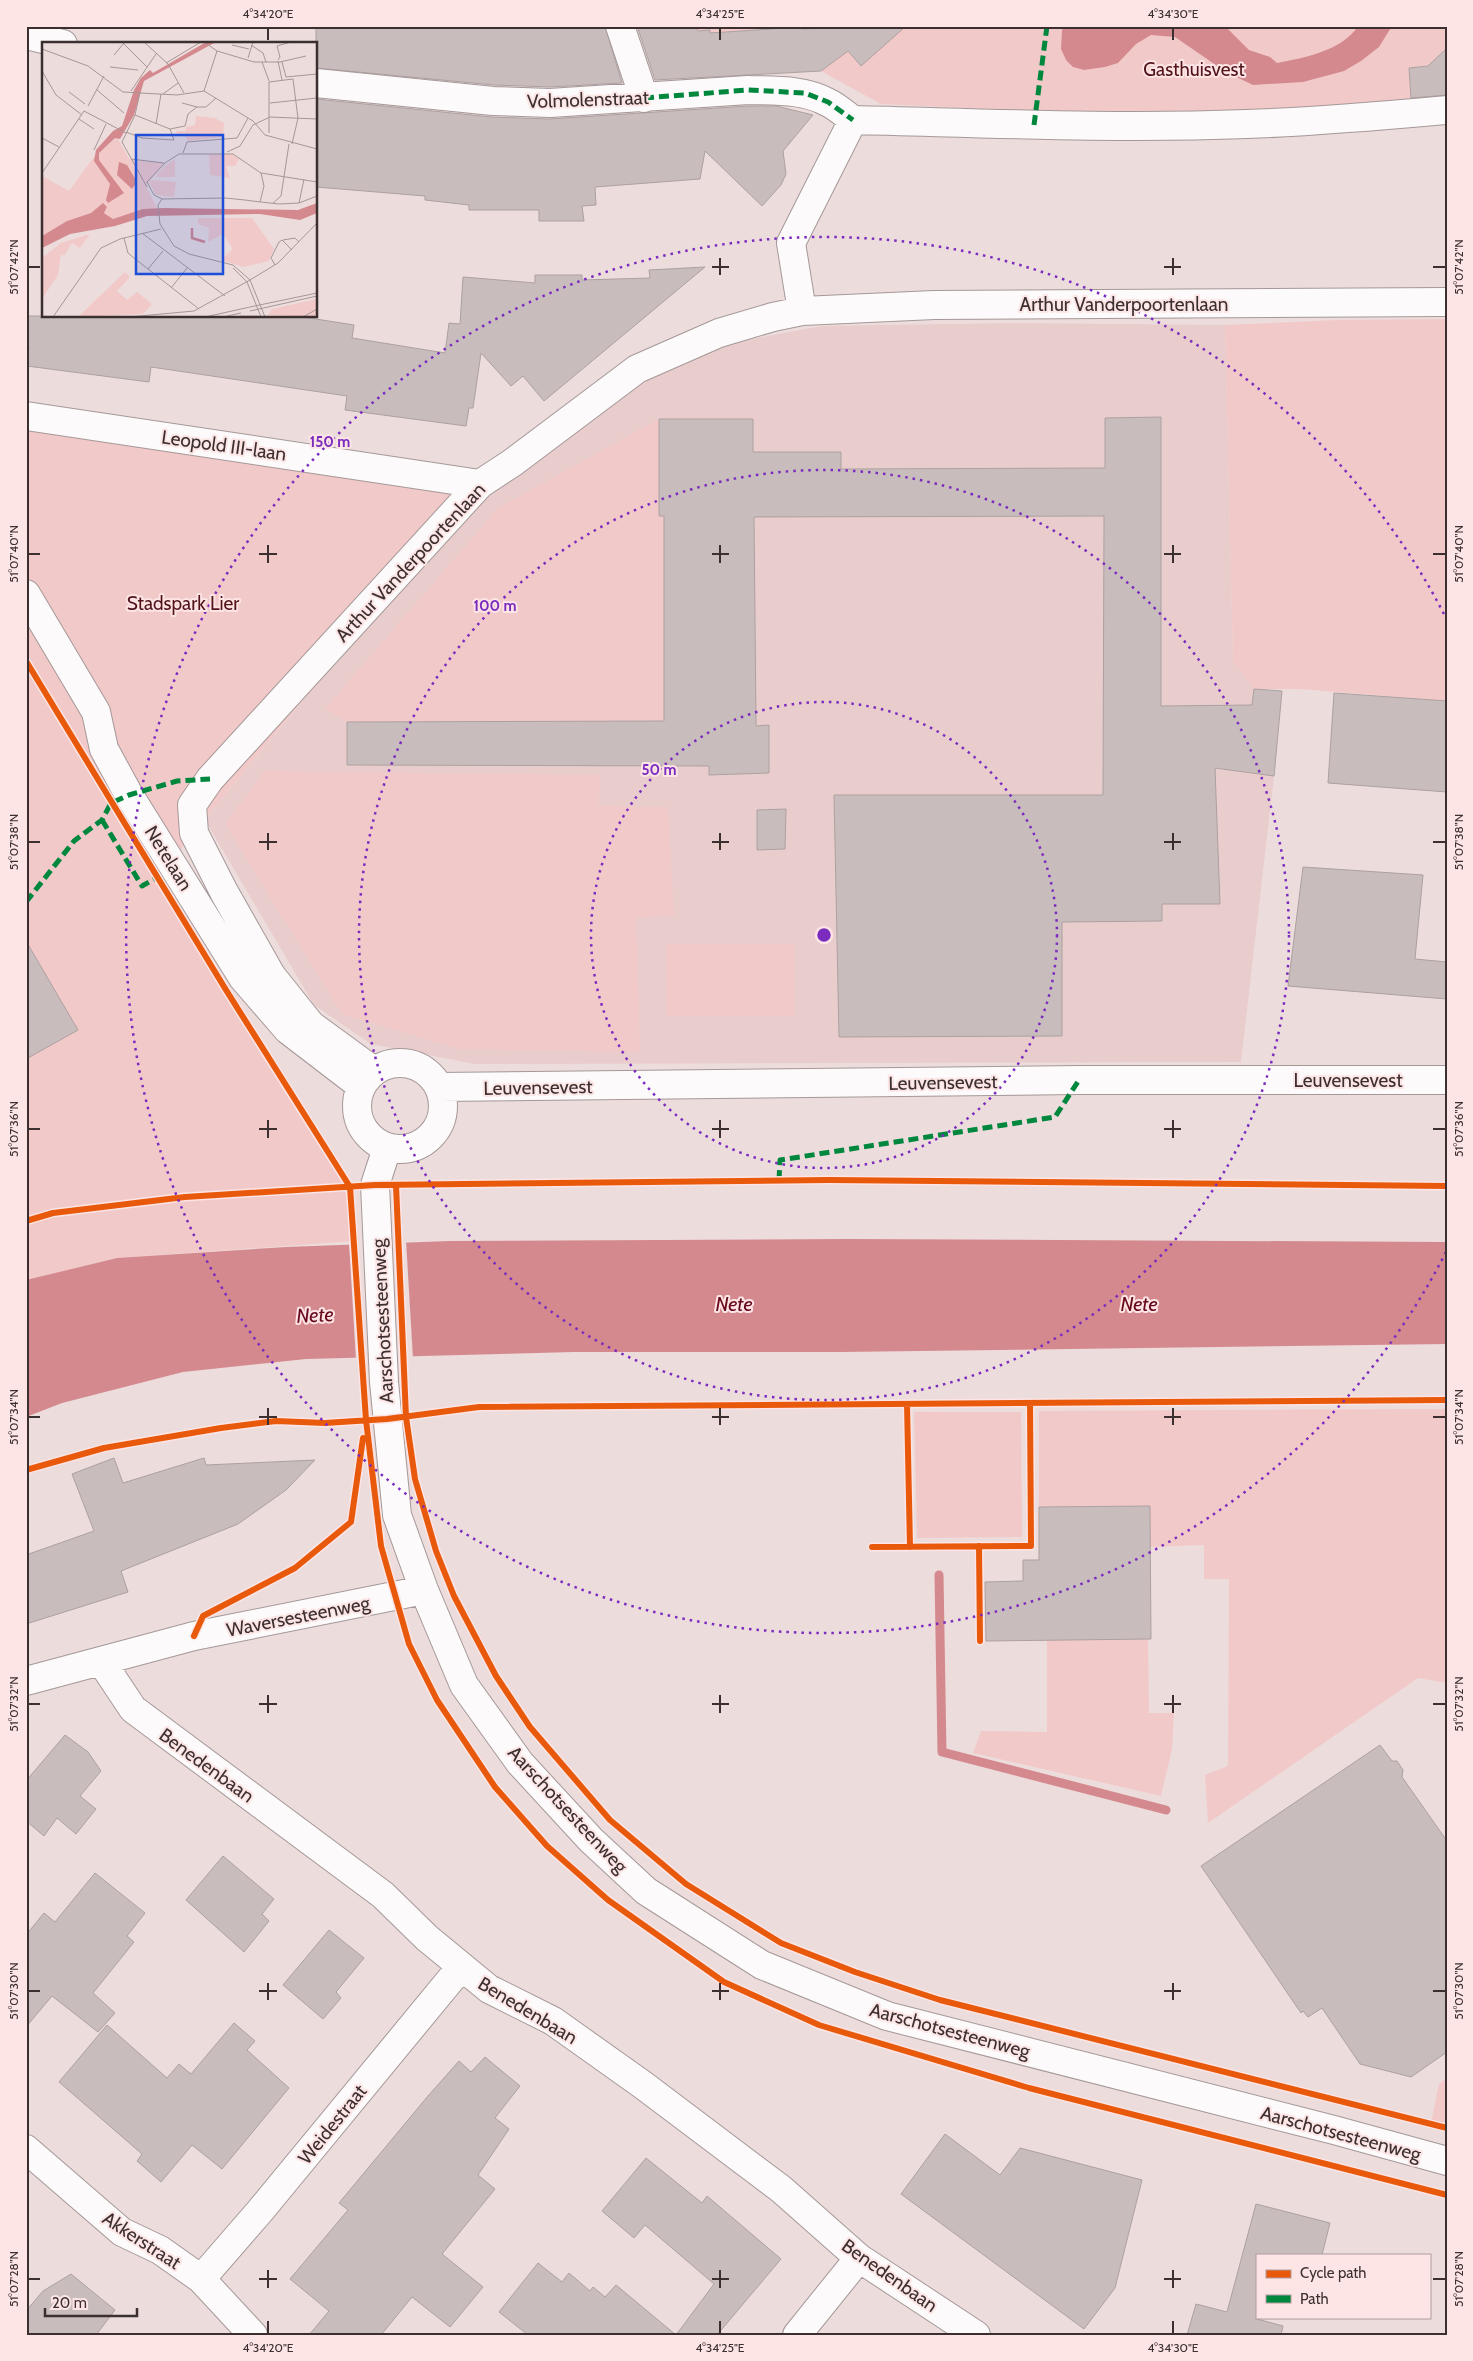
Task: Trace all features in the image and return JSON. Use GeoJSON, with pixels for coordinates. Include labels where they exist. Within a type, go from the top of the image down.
{"type":"FeatureCollection","features":[{"type":"Feature","properties":{"kind":"street"},"geometry":{"type":"LineString","coordinates":[[620,26],[644,98]]}},
{"type":"Feature","properties":{"kind":"street"},"geometry":{"type":"LineString","coordinates":[[26,35],[55,42]]}},
{"type":"Feature","properties":{"kind":"street","name":"Volmolenstraat"},"geometry":{"type":"LineString","coordinates":[[318,83],[494,101],[550,103],[748,90],[805,93],[828,102],[853,120]]}},
{"type":"Feature","properties":{"kind":"street"},"geometry":{"type":"LineString","coordinates":[[802,311],[791,243],[853,120],[1026,125],[1245,124],[1447,110]]}},
{"type":"Feature","properties":{"kind":"street","name":"Arthur Vanderpoortenlaan"},"geometry":{"type":"LineString","coordinates":[[210,778],[480,484],[512,463],[637,369],[720,333],[773,317],[802,311],[934,305],[1447,302]]}},
{"type":"Feature","properties":{"kind":"street","name":"Leopold III-laan"},"geometry":{"type":"LineString","coordinates":[[26,416],[480,484]]}},
{"type":"Feature","properties":{"kind":"street","name":"Netelaan"},"geometry":{"type":"LineString","coordinates":[[26,594],[96,712],[104,749],[129,795],[243,978],[288,1030],[368,1079]]}},
{"type":"Feature","properties":{"kind":"street","name":"Netelaan"},"geometry":{"type":"LineString","coordinates":[[210,778],[192,805],[194,833],[224,892],[271,975],[311,1025],[368,1079]]}},
{"type":"Feature","properties":{"kind":"street"},"geometry":{"type":"LineString","coordinates":[[391,1064],[413,1065],[421,1068],[433,1078],[439,1088],[444,1107],[441,1122],[431,1137],[420,1145],[399,1150],[387,1148],[373,1141],[363,1130],[358,1118],[356,1105],[368,1079],[391,1064]]}},
{"type":"Feature","properties":{"kind":"street","name":"Leuvensevest"},"geometry":{"type":"LineString","coordinates":[[439,1088],[1079,1080],[1447,1080]]}},
{"type":"Feature","properties":{"kind":"street","name":"Aarschotsesteenweg"},"geometry":{"type":"LineString","coordinates":[[387,1148],[375,1185],[384,1382],[397,1515],[424,1590],[464,1685],[520,1763],[591,1840],[646,1891],[762,1965],[888,2016],[1334,2130],[1444,2161]]}},
{"type":"Feature","properties":{"kind":"street","name":"Waversesteenweg"},"geometry":{"type":"LineString","coordinates":[[26,1681],[194,1636],[424,1590]]}},
{"type":"Feature","properties":{"kind":"street","name":"Benedenbaan"},"geometry":{"type":"LineString","coordinates":[[101,1661],[133,1710],[383,1895],[427,1938],[489,1989],[553,2022],[643,2085],[781,2189],[859,2258],[976,2335]]}},
{"type":"Feature","properties":{"kind":"street","name":"Weidestraat"},"geometry":{"type":"LineString","coordinates":[[201,2279],[260,2211],[461,1967]]}},
{"type":"Feature","properties":{"kind":"street","name":"Akkerstraat"},"geometry":{"type":"LineString","coordinates":[[26,2149],[122,2232],[160,2250],[201,2279],[253,2335]]}},
{"type":"Feature","properties":{"kind":"street"},"geometry":{"type":"LineString","coordinates":[[797,2335],[859,2258]]}},
{"type":"Feature","properties":{"kind":"shaded area"},"geometry":{"type":"Polygon","coordinates":[[[1014,323],[1225,325],[1233,660],[1254,689],[1247,772],[1274,776],[1241,1062],[475,1064],[371,1044],[314,1005],[205,820],[480,484],[637,369],[719,345],[822,326],[1014,323]]]}},
{"type":"Feature","properties":{"kind":"green space","name":"Gasthuisvest"},"geometry":{"type":"Polygon","coordinates":[[[696,26],[1447,26],[1447,48],[1429,65],[1409,68],[1411,99],[1239,113],[1057,112],[881,104],[821,71],[830,64],[802,27],[710,33],[698,31],[696,26]]]}},
{"type":"Feature","properties":{"kind":"green space"},"geometry":{"type":"Polygon","coordinates":[[[1447,319],[1447,701],[1300,689],[1254,689],[1233,661],[1225,325],[1338,320],[1447,319]]]}},
{"type":"Feature","properties":{"kind":"green space"},"geometry":{"type":"Polygon","coordinates":[[[659,419],[659,516],[664,516],[664,721],[347,722],[325,709],[498,508],[659,419]]]}},
{"type":"Feature","properties":{"kind":"green space","name":"Stadspark Lier"},"geometry":{"type":"Polygon","coordinates":[[[26,427],[480,484],[158,877],[226,990],[350,1187],[354,1241],[117,1258],[26,1280],[26,427]]]}},
{"type":"Feature","properties":{"kind":"green space"},"geometry":{"type":"Polygon","coordinates":[[[265,771],[600,775],[599,806],[668,807],[674,916],[636,917],[640,1052],[459,1049],[342,1014],[225,824],[265,771]]]}},
{"type":"Feature","properties":{"kind":"green space"},"geometry":{"type":"Polygon","coordinates":[[[666,944],[794,944],[794,1016],[666,1016],[666,944]]]}},
{"type":"Feature","properties":{"kind":"green space"},"geometry":{"type":"Polygon","coordinates":[[[1447,1409],[1447,1683],[1418,1678],[1208,1823],[1205,1775],[1228,1766],[1229,1579],[1204,1579],[1204,1545],[1150,1547],[1150,1506],[1039,1507],[1039,1411],[1447,1409]]]}},
{"type":"Feature","properties":{"kind":"green space"},"geometry":{"type":"Polygon","coordinates":[[[914,1412],[1021,1412],[1022,1537],[917,1538],[914,1412]]]}},
{"type":"Feature","properties":{"kind":"green space"},"geometry":{"type":"Polygon","coordinates":[[[1148,1639],[1149,1713],[1174,1713],[1172,1749],[1161,1796],[973,1753],[981,1731],[1047,1732],[1047,1640],[1148,1639]]]}},
{"type":"Feature","properties":{"kind":"green space"},"geometry":{"type":"Polygon","coordinates":[[[1447,2078],[1447,2128],[1431,2123],[1439,2084],[1447,2078]]]}},
{"type":"Feature","properties":{"kind":"water"},"geometry":{"type":"Polygon","coordinates":[[[1065,26],[1225,26],[1249,50],[1270,57],[1277,63],[1310,56],[1332,47],[1351,35],[1358,26],[1392,26],[1379,47],[1344,71],[1303,82],[1253,85],[1226,72],[1175,37],[1151,35],[1136,44],[1118,63],[1105,67],[1084,70],[1073,67],[1066,60],[1061,49],[1062,30],[1065,26]]]}},
{"type":"Feature","properties":{"kind":"water","name":"Nete"},"geometry":{"type":"Polygon","coordinates":[[[847,1239],[1447,1242],[1447,1344],[841,1352],[574,1352],[306,1359],[183,1372],[62,1403],[26,1417],[26,1280],[117,1258],[286,1247],[450,1241],[847,1239]]]}},
{"type":"Feature","properties":{"kind":"pier"},"geometry":{"type":"Polygon","coordinates":[[[406,1240],[413,1359],[356,1360],[349,1242],[406,1240]]]}},
{"type":"Feature","properties":{"kind":"building"},"geometry":{"type":"Polygon","coordinates":[[[316,26],[605,26],[622,83],[550,87],[494,85],[318,68],[318,42],[316,42],[316,26]]]}},
{"type":"Feature","properties":{"kind":"building"},"geometry":{"type":"Polygon","coordinates":[[[637,26],[696,26],[698,31],[710,30],[710,33],[802,27],[802,29],[906,26],[861,66],[848,51],[821,71],[655,80],[637,26]]]}},
{"type":"Feature","properties":{"kind":"building"},"geometry":{"type":"Polygon","coordinates":[[[1447,48],[1447,95],[1411,98],[1409,68],[1428,66],[1447,48]]]}},
{"type":"Feature","properties":{"kind":"building"},"geometry":{"type":"Polygon","coordinates":[[[318,99],[491,117],[549,119],[748,106],[776,106],[813,115],[783,151],[786,174],[781,185],[762,206],[705,151],[700,179],[595,187],[596,205],[582,206],[584,221],[539,221],[539,210],[469,210],[469,205],[425,200],[425,196],[318,187],[318,99]]]}},
{"type":"Feature","properties":{"kind":"building"},"geometry":{"type":"Polygon","coordinates":[[[705,267],[544,401],[523,376],[511,386],[481,353],[473,408],[469,408],[466,426],[345,410],[347,396],[151,367],[149,382],[27,366],[29,346],[26,346],[26,316],[42,316],[42,318],[310,318],[354,325],[352,338],[445,353],[449,323],[460,324],[463,277],[535,283],[535,275],[582,275],[582,280],[650,278],[649,270],[705,267]]]}},
{"type":"Feature","properties":{"kind":"building"},"geometry":{"type":"Polygon","coordinates":[[[1161,417],[1161,706],[1252,705],[1254,689],[1282,691],[1274,776],[1215,768],[1220,904],[1162,904],[1162,921],[1062,922],[1062,1036],[839,1037],[834,795],[1103,795],[1104,516],[754,517],[756,726],[769,725],[769,773],[709,775],[709,766],[347,765],[347,722],[664,721],[664,516],[659,516],[659,419],[753,419],[753,452],[841,452],[841,469],[1105,468],[1105,418],[1161,417]]]}},
{"type":"Feature","properties":{"kind":"building"},"geometry":{"type":"Polygon","coordinates":[[[1334,693],[1447,701],[1447,792],[1328,783],[1334,693]]]}},
{"type":"Feature","properties":{"kind":"building"},"geometry":{"type":"Polygon","coordinates":[[[786,809],[785,849],[757,850],[757,810],[786,809]]]}},
{"type":"Feature","properties":{"kind":"building"},"geometry":{"type":"Polygon","coordinates":[[[1303,867],[1423,875],[1415,959],[1447,962],[1447,999],[1288,986],[1303,867]]]}},
{"type":"Feature","properties":{"kind":"building"},"geometry":{"type":"Polygon","coordinates":[[[26,941],[78,1030],[26,1059],[26,941]]]}},
{"type":"Feature","properties":{"kind":"building"},"geometry":{"type":"Polygon","coordinates":[[[114,1458],[123,1483],[204,1458],[206,1465],[315,1460],[286,1490],[238,1524],[121,1571],[128,1592],[26,1624],[26,1555],[94,1531],[72,1474],[114,1458]]]}},
{"type":"Feature","properties":{"kind":"building"},"geometry":{"type":"Polygon","coordinates":[[[1150,1506],[1151,1639],[986,1641],[985,1582],[1023,1581],[1023,1560],[1039,1560],[1039,1507],[1150,1506]]]}},
{"type":"Feature","properties":{"kind":"building"},"geometry":{"type":"Polygon","coordinates":[[[65,1735],[88,1752],[101,1771],[80,1796],[96,1809],[76,1834],[57,1818],[44,1836],[26,1821],[26,1781],[65,1735]]]}},
{"type":"Feature","properties":{"kind":"building"},"geometry":{"type":"Polygon","coordinates":[[[1380,1745],[1392,1761],[1397,1761],[1403,1770],[1402,1777],[1447,1841],[1447,2052],[1411,2077],[1360,2064],[1322,2008],[1308,2017],[1303,2011],[1301,2013],[1201,1866],[1380,1745]]]}},
{"type":"Feature","properties":{"kind":"building"},"geometry":{"type":"Polygon","coordinates":[[[223,1856],[274,1899],[262,1914],[269,1921],[244,1952],[186,1900],[223,1856]]]}},
{"type":"Feature","properties":{"kind":"building"},"geometry":{"type":"Polygon","coordinates":[[[95,1873],[145,1913],[127,1936],[134,1942],[93,1993],[115,2013],[98,2032],[52,1996],[26,2027],[26,1935],[44,1913],[55,1922],[95,1873]]]}},
{"type":"Feature","properties":{"kind":"building"},"geometry":{"type":"Polygon","coordinates":[[[329,1930],[364,1958],[336,1992],[341,1998],[323,2019],[283,1985],[329,1930]]]}},
{"type":"Feature","properties":{"kind":"building"},"geometry":{"type":"Polygon","coordinates":[[[234,2023],[255,2041],[247,2050],[289,2088],[222,2169],[192,2145],[161,2182],[137,2161],[142,2154],[59,2082],[107,2025],[167,2078],[179,2064],[191,2074],[234,2023]]]}},
{"type":"Feature","properties":{"kind":"building"},"geometry":{"type":"Polygon","coordinates":[[[485,2057],[520,2086],[495,2118],[509,2129],[478,2175],[495,2189],[442,2254],[483,2287],[450,2327],[412,2297],[381,2335],[309,2335],[329,2311],[290,2279],[348,2210],[339,2203],[428,2096],[459,2061],[471,2072],[485,2057]]]}},
{"type":"Feature","properties":{"kind":"building"},"geometry":{"type":"Polygon","coordinates":[[[945,2134],[1000,2175],[1020,2148],[1142,2180],[1115,2288],[1084,2329],[901,2194],[945,2134]]]}},
{"type":"Feature","properties":{"kind":"building"},"geometry":{"type":"Polygon","coordinates":[[[646,2158],[702,2203],[707,2196],[781,2259],[717,2335],[676,2335],[714,2284],[645,2225],[634,2238],[602,2211],[646,2158]]]}},
{"type":"Feature","properties":{"kind":"building"},"geometry":{"type":"Polygon","coordinates":[[[1256,2204],[1330,2223],[1322,2254],[1256,2254],[1256,2318],[1283,2326],[1281,2335],[1187,2335],[1196,2304],[1227,2312],[1256,2204]]]}},
{"type":"Feature","properties":{"kind":"building"},"geometry":{"type":"Polygon","coordinates":[[[538,2263],[562,2282],[569,2273],[590,2291],[593,2287],[605,2297],[616,2285],[676,2335],[528,2335],[499,2312],[538,2263]]]}},
{"type":"Feature","properties":{"kind":"building"},"geometry":{"type":"Polygon","coordinates":[[[71,2274],[115,2310],[96,2335],[26,2335],[26,2311],[43,2291],[71,2274]]]}},
{"type":"Feature","properties":{"kind":"waterway"},"geometry":{"type":"LineString","coordinates":[[939,1575],[942,1752],[1166,1810]]}},
{"type":"Feature","properties":{"kind":"marked path"},"geometry":{"type":"LineString","coordinates":[[1034,125],[1047,26]]}},
{"type":"Feature","properties":{"kind":"marked path"},"geometry":{"type":"LineString","coordinates":[[644,98],[748,90],[805,93],[828,102],[853,120]]}},
{"type":"Feature","properties":{"kind":"marked path"},"geometry":{"type":"LineString","coordinates":[[26,902],[74,841],[102,820],[111,803],[129,795],[177,781],[210,779]]}},
{"type":"Feature","properties":{"kind":"marked path"},"geometry":{"type":"LineString","coordinates":[[102,820],[142,886],[158,877]]}},
{"type":"Feature","properties":{"kind":"marked path"},"geometry":{"type":"LineString","coordinates":[[779,1180],[780,1160],[1055,1117],[1079,1080]]}},
{"type":"Feature","properties":{"kind":"cycle path"},"geometry":{"type":"LineString","coordinates":[[26,661],[226,990],[350,1187],[366,1420],[381,1546],[409,1644],[437,1700],[495,1787],[547,1846],[608,1900],[724,1982],[819,2025],[1029,2088],[1447,2195]]}},
{"type":"Feature","properties":{"kind":"cycle path"},"geometry":{"type":"LineString","coordinates":[[26,1221],[53,1213],[185,1197],[375,1185],[829,1180],[1447,1186]]}},
{"type":"Feature","properties":{"kind":"cycle path"},"geometry":{"type":"LineString","coordinates":[[396,1185],[406,1417],[415,1479],[436,1551],[454,1596],[496,1676],[530,1727],[610,1820],[686,1884],[781,1943],[855,1972],[940,2000],[1447,2128]]}},
{"type":"Feature","properties":{"kind":"cycle path"},"geometry":{"type":"LineString","coordinates":[[26,1470],[104,1448],[221,1428],[276,1421],[325,1423],[387,1419],[479,1407],[1447,1400]]}},
{"type":"Feature","properties":{"kind":"cycle path"},"geometry":{"type":"LineString","coordinates":[[872,1547],[1031,1546],[1030,1403]]}},
{"type":"Feature","properties":{"kind":"cycle path"},"geometry":{"type":"LineString","coordinates":[[907,1404],[910,1547]]}},
{"type":"Feature","properties":{"kind":"cycle path"},"geometry":{"type":"LineString","coordinates":[[194,1636],[203,1616],[295,1568],[351,1522],[363,1438]]}},
{"type":"Feature","properties":{"kind":"cycle path"},"geometry":{"type":"LineString","coordinates":[[979,1546],[980,1641]]}}]}
